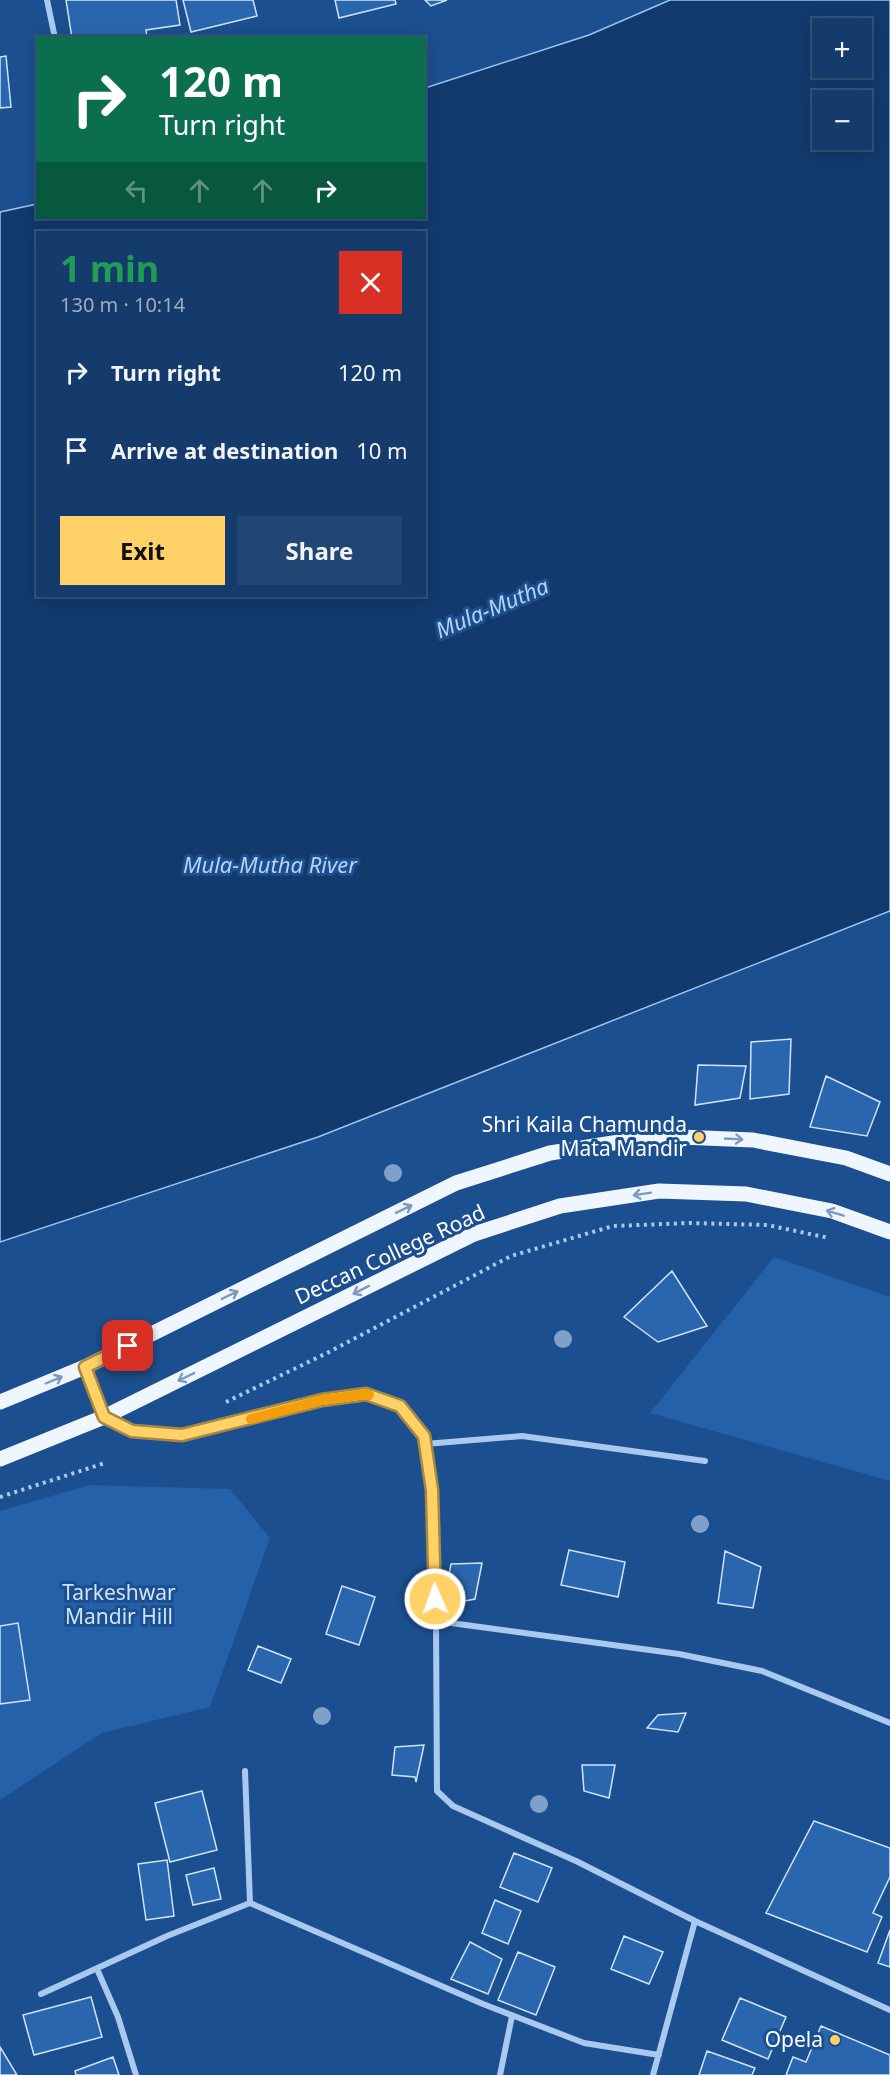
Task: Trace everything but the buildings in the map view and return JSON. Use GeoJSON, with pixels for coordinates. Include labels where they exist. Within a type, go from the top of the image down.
{"type":"FeatureCollection","features":[{"type":"Feature","properties":{"kind":"main road","name":"Deccan College Road"},"geometry":{"type":"LineString","coordinates":[[0,1402],[85,1367],[456,1183],[550,1153],[657,1136],[753,1140],[846,1158],[890,1174]]}},
{"type":"Feature","properties":{"kind":"main road","name":"Deccan College Road"},"geometry":{"type":"LineString","coordinates":[[0,1459],[104,1417],[474,1234],[560,1206],[659,1191],[746,1194],[832,1211],[890,1232]]}},
{"type":"Feature","properties":{"kind":"street"},"geometry":{"type":"LineString","coordinates":[[46,0],[54,36]]}},
{"type":"Feature","properties":{"kind":"street"},"geometry":{"type":"LineString","coordinates":[[85,1367],[104,1417],[132,1431],[182,1435],[322,1400],[366,1394],[400,1406],[424,1436],[432,1490],[436,1621],[437,1791],[453,1806],[576,1861],[695,1921],[890,2010]]}},
{"type":"Feature","properties":{"kind":"street"},"geometry":{"type":"LineString","coordinates":[[425,1444],[522,1436],[705,1461]]}},
{"type":"Feature","properties":{"kind":"street"},"geometry":{"type":"LineString","coordinates":[[436,1621],[679,1654],[762,1671],[890,1723]]}},
{"type":"Feature","properties":{"kind":"street"},"geometry":{"type":"LineString","coordinates":[[245,1771],[250,1903]]}},
{"type":"Feature","properties":{"kind":"street"},"geometry":{"type":"LineString","coordinates":[[40,1994],[167,1936],[250,1903],[512,2016],[584,2043],[659,2055]]}},
{"type":"Feature","properties":{"kind":"street"},"geometry":{"type":"LineString","coordinates":[[653,2075],[695,1921]]}},
{"type":"Feature","properties":{"kind":"street"},"geometry":{"type":"LineString","coordinates":[[97,1969],[118,2017],[136,2075]]}},
{"type":"Feature","properties":{"kind":"street"},"geometry":{"type":"LineString","coordinates":[[500,2075],[512,2016]]}},
{"type":"Feature","properties":{"kind":"path"},"geometry":{"type":"LineString","coordinates":[[224,1403],[327,1353],[511,1256],[612,1226],[690,1223],[767,1225],[840,1240]]}},
{"type":"Feature","properties":{"kind":"path"},"geometry":{"type":"LineString","coordinates":[[0,1497],[105,1463]]}},
{"type":"Feature","properties":{"kind":"green space"},"geometry":{"type":"Polygon","coordinates":[[[774,1257],[890,1297],[890,1481],[650,1413],[774,1257]]]}},
{"type":"Feature","properties":{"kind":"green space","name":"Tarkeshwar Mandir Hill"},"geometry":{"type":"Polygon","coordinates":[[[90,1485],[230,1489],[270,1538],[210,1707],[102,1733],[0,1800],[0,1511],[90,1485]]]}},
{"type":"Feature","properties":{"kind":"water","name":"Mula-Mutha River"},"geometry":{"type":"Polygon","coordinates":[[[670,0],[890,0],[890,911],[318,1137],[0,1242],[0,212],[36,204],[36,219],[426,219],[426,88],[589,35],[670,0]]]}},
{"type":"Feature","properties":{"kind":"slow traffic"},"geometry":{"type":"LineString","coordinates":[[251,1419],[322,1400],[369,1395]]}},
{"type":"Feature","properties":{"kind":"place","name":"Shri Kaila Chamunda Mata Mandir"},"geometry":{"type":"Point","coordinates":[699,1137]}},
{"type":"Feature","properties":{"kind":"place","name":"Opela"},"geometry":{"type":"Point","coordinates":[835,2040]}},
{"type":"Feature","properties":{"kind":"route"},"geometry":{"type":"LineString","coordinates":[[128,1346],[85,1367],[104,1417],[132,1431],[182,1435],[322,1400],[366,1394],[400,1406],[424,1436],[432,1490],[435,1599]]}},
{"type":"Feature","properties":{"kind":"water label","name":"Mula-Mutha"},"geometry":{"type":"Point","coordinates":[492,608]}}]}
